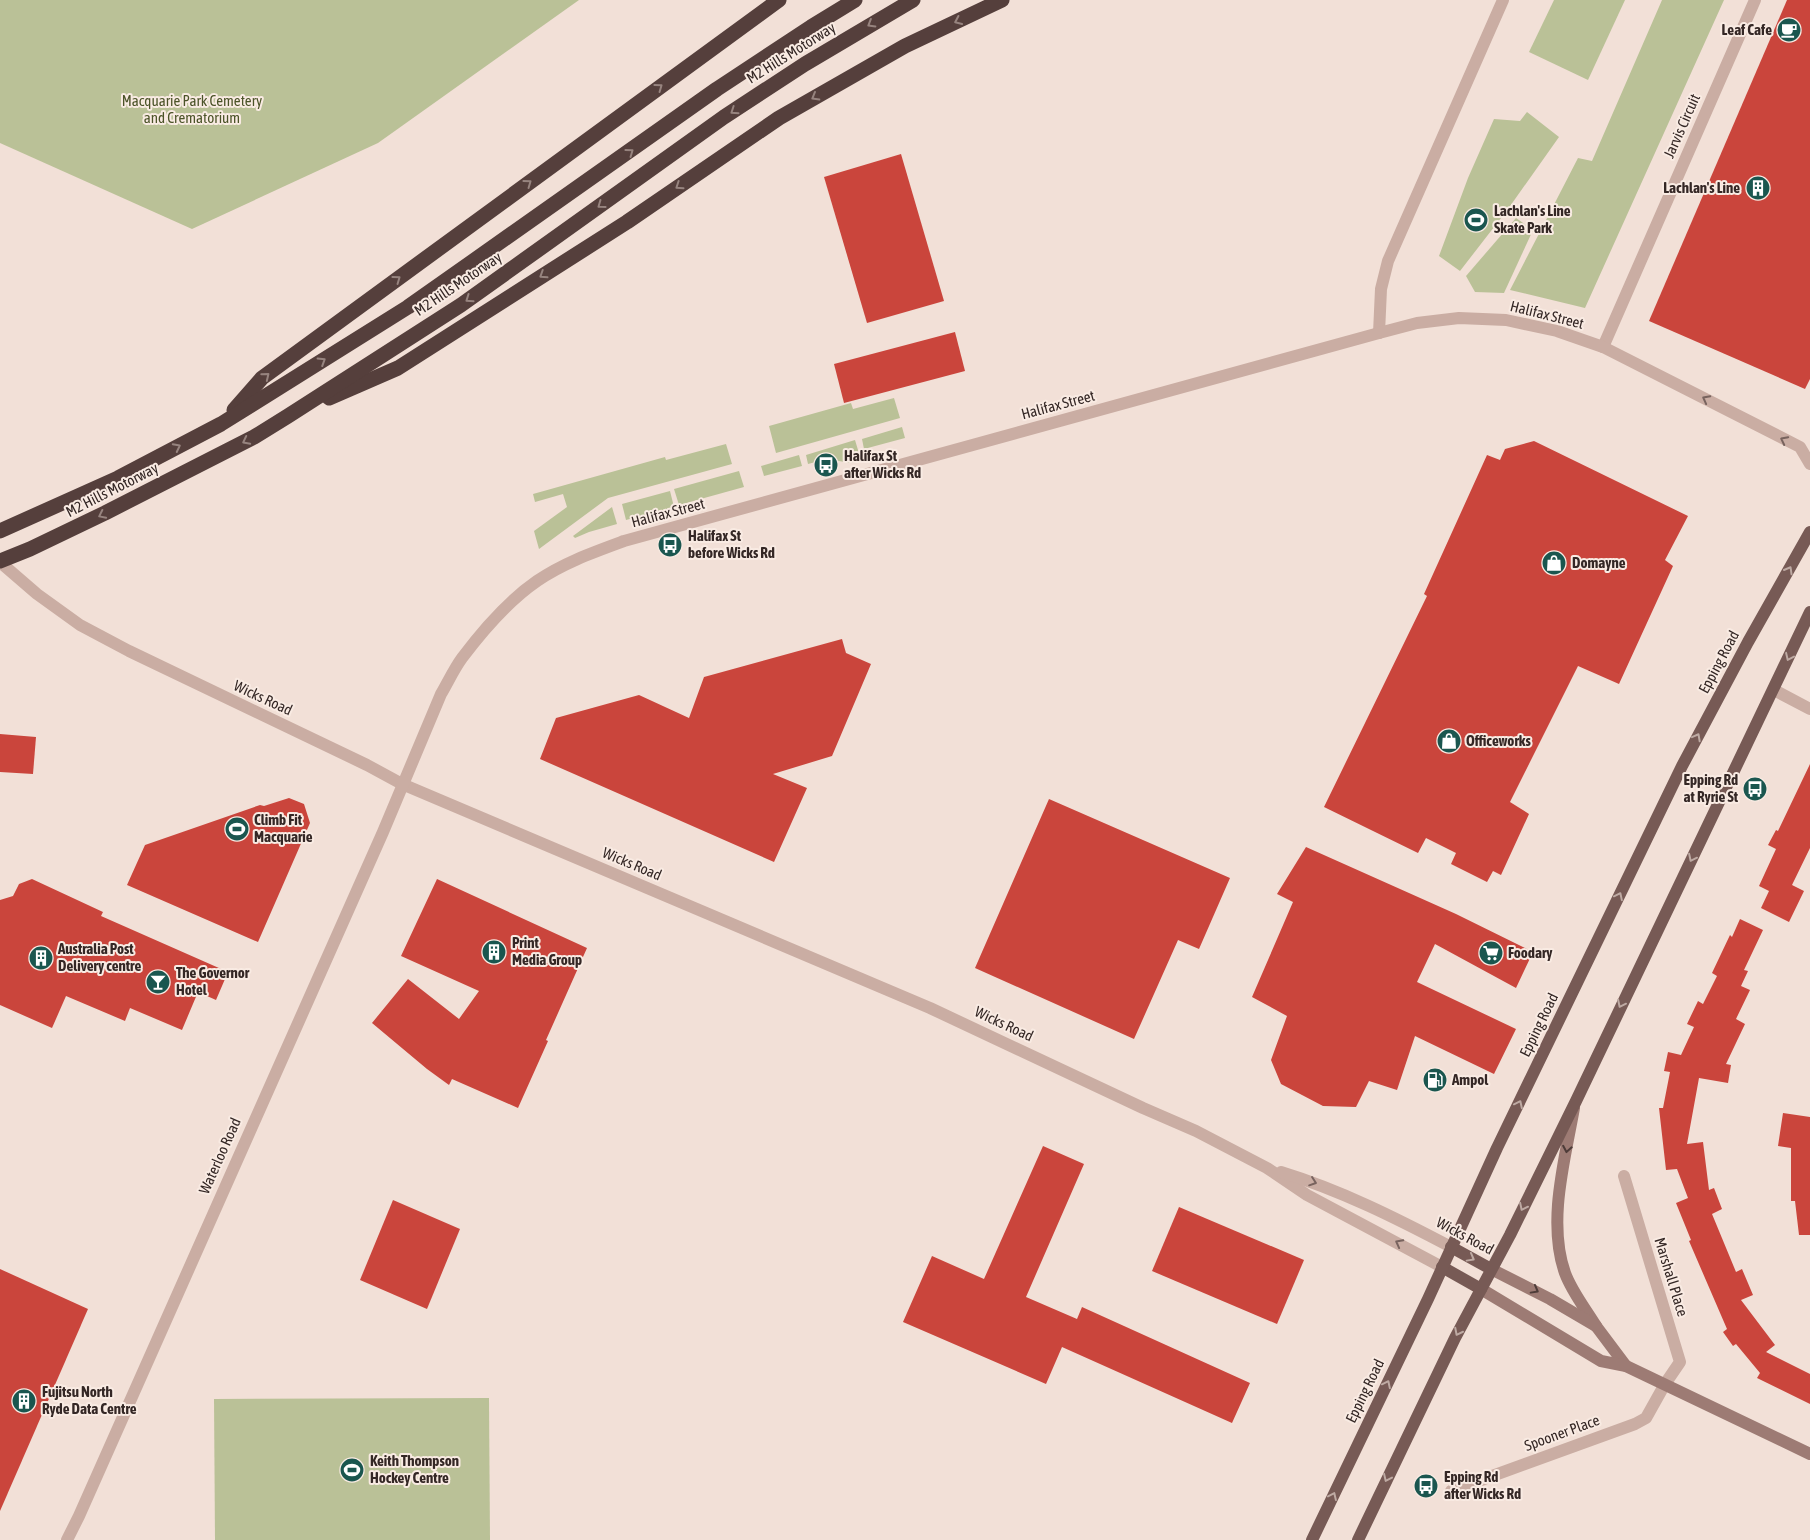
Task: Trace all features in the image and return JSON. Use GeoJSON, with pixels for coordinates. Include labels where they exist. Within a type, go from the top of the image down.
{"type":"FeatureCollection","features":[{"type":"Feature","properties":{"kind":"highway"},"geometry":{"type":"LineString","coordinates":[[221,424],[262,378],[779,0]]}},
{"type":"Feature","properties":{"kind":"highway","name":"M2 Hills Motorway"},"geometry":{"type":"LineString","coordinates":[[3,530],[118,478],[221,424],[408,307],[717,89],[855,0]]}},
{"type":"Feature","properties":{"kind":"highway","name":"M2 Hills Motorway"},"geometry":{"type":"LineString","coordinates":[[0,561],[30,549],[105,513],[254,437],[461,305],[724,117],[805,64],[913,0]]}},
{"type":"Feature","properties":{"kind":"highway"},"geometry":{"type":"LineString","coordinates":[[288,416],[398,368],[627,222],[778,118],[905,46],[1002,0]]}},
{"type":"Feature","properties":{"kind":"main road","name":"Epping Road"},"geometry":{"type":"LineString","coordinates":[[1312,1540],[1682,766],[1741,655],[1810,532]]}},
{"type":"Feature","properties":{"kind":"main road"},"geometry":{"type":"LineString","coordinates":[[1358,1540],[1455,1338],[1492,1269],[1576,1101],[1810,612]]}},
{"type":"Feature","properties":{"kind":"main road"},"geometry":{"type":"LineString","coordinates":[[1576,1101],[1562,1183],[1557,1239],[1569,1283],[1596,1326]]}},
{"type":"Feature","properties":{"kind":"main road","name":"Wicks Road"},"geometry":{"type":"LineString","coordinates":[[1451,1247],[1542,1294],[1596,1326],[1626,1366]]}},
{"type":"Feature","properties":{"kind":"main road","name":"Wicks Road"},"geometry":{"type":"LineString","coordinates":[[1442,1267],[1601,1361],[1626,1366],[1810,1454]]}},
{"type":"Feature","properties":{"kind":"street"},"geometry":{"type":"LineString","coordinates":[[1379,333],[1381,289],[1388,261],[1503,0]]}},
{"type":"Feature","properties":{"kind":"street","name":"Jarvis Circuit"},"geometry":{"type":"LineString","coordinates":[[1603,347],[1755,0]]}},
{"type":"Feature","properties":{"kind":"street","name":"Halifax Street"},"geometry":{"type":"LineString","coordinates":[[402,784],[441,694],[462,659],[485,630],[513,601],[538,580],[580,558],[624,541],[1417,323],[1459,318],[1506,320],[1557,331],[1603,347],[1800,447],[1810,464]]}},
{"type":"Feature","properties":{"kind":"street","name":"Wicks Road"},"geometry":{"type":"LineString","coordinates":[[0,561],[37,594],[80,625],[129,651],[367,765],[402,784],[930,1008],[1196,1131],[1267,1168],[1307,1195],[1442,1267]]}},
{"type":"Feature","properties":{"kind":"street"},"geometry":{"type":"LineString","coordinates":[[1774,690],[1810,709]]}},
{"type":"Feature","properties":{"kind":"street","name":"Waterloo Road"},"geometry":{"type":"LineString","coordinates":[[67,1540],[351,903],[402,784]]}},
{"type":"Feature","properties":{"kind":"street","name":"Wicks Road"},"geometry":{"type":"LineString","coordinates":[[1267,1168],[1318,1183],[1421,1230],[1451,1247]]}},
{"type":"Feature","properties":{"kind":"street","name":"Marshall Place"},"geometry":{"type":"LineString","coordinates":[[1624,1176],[1680,1362],[1665,1384]]}},
{"type":"Feature","properties":{"kind":"street","name":"Spooner Place"},"geometry":{"type":"LineString","coordinates":[[1451,1491],[1635,1424],[1646,1418],[1665,1384]]}},
{"type":"Feature","properties":{"kind":"green space","name":"Macquarie Park Cemetery and Crematorium"},"geometry":{"type":"Polygon","coordinates":[[[0,0],[579,0],[378,143],[192,229],[0,143],[0,0]]]}},
{"type":"Feature","properties":{"kind":"green space"},"geometry":{"type":"Polygon","coordinates":[[[1554,0],[1625,0],[1588,80],[1529,52],[1554,0]]]}},
{"type":"Feature","properties":{"kind":"green space"},"geometry":{"type":"Polygon","coordinates":[[[1662,0],[1724,0],[1585,308],[1510,290],[1578,158],[1592,161],[1662,0]]]}},
{"type":"Feature","properties":{"kind":"green space"},"geometry":{"type":"Polygon","coordinates":[[[1527,112],[1559,137],[1508,209],[1460,271],[1439,256],[1468,178],[1494,119],[1520,121],[1527,112]]]}},
{"type":"Feature","properties":{"kind":"green space"},"geometry":{"type":"Polygon","coordinates":[[[1516,218],[1533,230],[1504,293],[1475,292],[1466,276],[1516,218]]]}},
{"type":"Feature","properties":{"kind":"green space"},"geometry":{"type":"Polygon","coordinates":[[[894,398],[900,418],[776,453],[769,426],[851,403],[853,409],[894,398]]]}},
{"type":"Feature","properties":{"kind":"green space"},"geometry":{"type":"Polygon","coordinates":[[[902,427],[905,438],[864,449],[862,439],[902,427]]]}},
{"type":"Feature","properties":{"kind":"green space"},"geometry":{"type":"Polygon","coordinates":[[[855,440],[861,460],[851,463],[827,459],[808,464],[806,455],[855,440]]]}},
{"type":"Feature","properties":{"kind":"green space"},"geometry":{"type":"Polygon","coordinates":[[[726,444],[732,464],[608,498],[539,549],[534,531],[567,507],[563,494],[535,502],[533,494],[665,457],[666,460],[726,444]]]}},
{"type":"Feature","properties":{"kind":"green space"},"geometry":{"type":"Polygon","coordinates":[[[799,455],[802,466],[764,476],[761,466],[799,455]]]}},
{"type":"Feature","properties":{"kind":"green space"},"geometry":{"type":"Polygon","coordinates":[[[739,471],[744,487],[679,505],[674,489],[739,471]]]}},
{"type":"Feature","properties":{"kind":"green space"},"geometry":{"type":"Polygon","coordinates":[[[670,491],[674,507],[626,520],[622,504],[670,491]]]}},
{"type":"Feature","properties":{"kind":"green space"},"geometry":{"type":"Polygon","coordinates":[[[612,507],[617,524],[575,538],[573,536],[612,507]]]}},
{"type":"Feature","properties":{"kind":"green space","name":"Keith Thompson Hockey Centre"},"geometry":{"type":"Polygon","coordinates":[[[489,1398],[490,1540],[215,1540],[214,1399],[489,1398]]]}},
{"type":"Feature","properties":{"kind":"building","name":"Lachlan's Line"},"geometry":{"type":"Polygon","coordinates":[[[1787,0],[1810,0],[1810,379],[1805,389],[1649,321],[1787,0]]]}},
{"type":"Feature","properties":{"kind":"building"},"geometry":{"type":"Polygon","coordinates":[[[901,154],[944,301],[867,323],[824,177],[901,154]]]}},
{"type":"Feature","properties":{"kind":"building"},"geometry":{"type":"Polygon","coordinates":[[[955,332],[965,371],[844,403],[834,364],[955,332]]]}},
{"type":"Feature","properties":{"kind":"building"},"geometry":{"type":"Polygon","coordinates":[[[1534,441],[1688,516],[1665,560],[1673,566],[1619,684],[1578,666],[1510,802],[1529,814],[1501,875],[1493,871],[1487,882],[1451,864],[1456,853],[1426,838],[1418,853],[1324,807],[1427,596],[1424,594],[1487,455],[1500,460],[1505,449],[1534,441]]]}},
{"type":"Feature","properties":{"kind":"building"},"geometry":{"type":"Polygon","coordinates":[[[842,639],[846,653],[871,664],[832,756],[773,774],[807,788],[774,862],[540,759],[556,718],[639,695],[689,718],[704,677],[842,639]]]}},
{"type":"Feature","properties":{"kind":"building"},"geometry":{"type":"Polygon","coordinates":[[[0,734],[36,737],[33,774],[0,772],[0,734]]]}},
{"type":"Feature","properties":{"kind":"building"},"geometry":{"type":"Polygon","coordinates":[[[1810,764],[1810,848],[1792,885],[1804,891],[1789,922],[1761,908],[1769,891],[1759,886],[1776,849],[1768,845],[1776,830],[1778,831],[1810,764]]]}},
{"type":"Feature","properties":{"kind":"building"},"geometry":{"type":"Polygon","coordinates":[[[289,798],[304,804],[310,823],[258,942],[127,885],[145,845],[260,805],[264,806],[289,798]]]}},
{"type":"Feature","properties":{"kind":"building"},"geometry":{"type":"Polygon","coordinates":[[[1049,799],[1230,878],[1199,949],[1178,940],[1134,1039],[975,968],[1049,799]]]}},
{"type":"Feature","properties":{"kind":"building"},"geometry":{"type":"Polygon","coordinates":[[[1306,847],[1456,914],[1533,952],[1516,988],[1435,944],[1417,982],[1516,1029],[1494,1074],[1415,1036],[1397,1090],[1369,1081],[1356,1107],[1323,1106],[1281,1084],[1271,1060],[1287,1016],[1252,997],[1293,902],[1277,894],[1306,847]]]}},
{"type":"Feature","properties":{"kind":"building"},"geometry":{"type":"Polygon","coordinates":[[[32,879],[103,912],[101,916],[228,972],[216,1000],[198,992],[182,1030],[130,1008],[125,1021],[66,996],[52,1028],[0,1005],[0,900],[13,896],[19,884],[32,879]]]}},
{"type":"Feature","properties":{"kind":"building"},"geometry":{"type":"Polygon","coordinates":[[[437,879],[587,948],[518,1108],[452,1079],[449,1085],[372,1023],[408,979],[459,1019],[479,991],[401,956],[437,879]]]}},
{"type":"Feature","properties":{"kind":"building"},"geometry":{"type":"Polygon","coordinates":[[[1740,919],[1763,930],[1744,970],[1748,971],[1741,986],[1750,990],[1736,1019],[1745,1024],[1726,1064],[1731,1065],[1728,1083],[1699,1078],[1687,1144],[1703,1142],[1709,1190],[1714,1188],[1722,1209],[1712,1214],[1736,1272],[1742,1269],[1753,1295],[1741,1300],[1775,1345],[1766,1352],[1810,1374],[1810,1404],[1757,1378],[1760,1373],[1736,1344],[1733,1346],[1723,1332],[1727,1329],[1689,1241],[1691,1240],[1676,1203],[1688,1198],[1677,1169],[1666,1170],[1659,1108],[1663,1108],[1670,1072],[1664,1071],[1668,1052],[1681,1055],[1694,1027],[1687,1024],[1698,1001],[1703,1004],[1717,976],[1712,973],[1730,935],[1732,937],[1740,919]]]}},
{"type":"Feature","properties":{"kind":"building"},"geometry":{"type":"Polygon","coordinates":[[[1783,1113],[1810,1117],[1810,1235],[1799,1235],[1795,1201],[1791,1201],[1791,1148],[1778,1146],[1783,1113]]]}},
{"type":"Feature","properties":{"kind":"building"},"geometry":{"type":"Polygon","coordinates":[[[1043,1146],[1084,1164],[1026,1297],[1077,1319],[1082,1307],[1250,1383],[1232,1423],[1062,1347],[1046,1384],[903,1322],[932,1256],[984,1279],[1043,1146]]]}},
{"type":"Feature","properties":{"kind":"building"},"geometry":{"type":"Polygon","coordinates":[[[393,1200],[460,1229],[427,1309],[360,1280],[393,1200]]]}},
{"type":"Feature","properties":{"kind":"building"},"geometry":{"type":"Polygon","coordinates":[[[1179,1207],[1304,1260],[1277,1324],[1152,1271],[1179,1207]]]}},
{"type":"Feature","properties":{"kind":"building","name":"Fujitsu North Ryde Data Centre"},"geometry":{"type":"Polygon","coordinates":[[[0,1269],[88,1309],[0,1511],[0,1269]]]}},
{"type":"Feature","properties":{"kind":"place","name":"Leaf Cafe"},"geometry":{"type":"Point","coordinates":[1789,30]}},
{"type":"Feature","properties":{"kind":"place","name":"Lachlan's Line"},"geometry":{"type":"Point","coordinates":[1758,188]}},
{"type":"Feature","properties":{"kind":"place","name":"Lachlan's Line Skate Park"},"geometry":{"type":"Point","coordinates":[1476,220]}},
{"type":"Feature","properties":{"kind":"place","name":"Halifax St after Wicks Rd"},"geometry":{"type":"Point","coordinates":[826,465]}},
{"type":"Feature","properties":{"kind":"place","name":"Halifax St before Wicks Rd"},"geometry":{"type":"Point","coordinates":[670,545]}},
{"type":"Feature","properties":{"kind":"place","name":"Domayne"},"geometry":{"type":"Point","coordinates":[1554,563]}},
{"type":"Feature","properties":{"kind":"place","name":"Officeworks"},"geometry":{"type":"Point","coordinates":[1449,741]}},
{"type":"Feature","properties":{"kind":"place","name":"Epping Rd at Ryrie St"},"geometry":{"type":"Point","coordinates":[1755,789]}},
{"type":"Feature","properties":{"kind":"place","name":"Climb Fit Macquarie"},"geometry":{"type":"Point","coordinates":[237,829]}},
{"type":"Feature","properties":{"kind":"place","name":"Print Media Group"},"geometry":{"type":"Point","coordinates":[494,952]}},
{"type":"Feature","properties":{"kind":"place","name":"Foodary"},"geometry":{"type":"Point","coordinates":[1491,953]}},
{"type":"Feature","properties":{"kind":"place","name":"Australia Post Delivery centre"},"geometry":{"type":"Point","coordinates":[41,958]}},
{"type":"Feature","properties":{"kind":"place","name":"The Governor Hotel"},"geometry":{"type":"Point","coordinates":[158,982]}},
{"type":"Feature","properties":{"kind":"place","name":"Ampol"},"geometry":{"type":"Point","coordinates":[1435,1080]}},
{"type":"Feature","properties":{"kind":"place","name":"Fujitsu North Ryde Data Centre"},"geometry":{"type":"Point","coordinates":[24,1401]}},
{"type":"Feature","properties":{"kind":"place","name":"Keith Thompson Hockey Centre"},"geometry":{"type":"Point","coordinates":[352,1470]}},
{"type":"Feature","properties":{"kind":"place","name":"Epping Rd after Wicks Rd"},"geometry":{"type":"Point","coordinates":[1426,1486]}}]}
